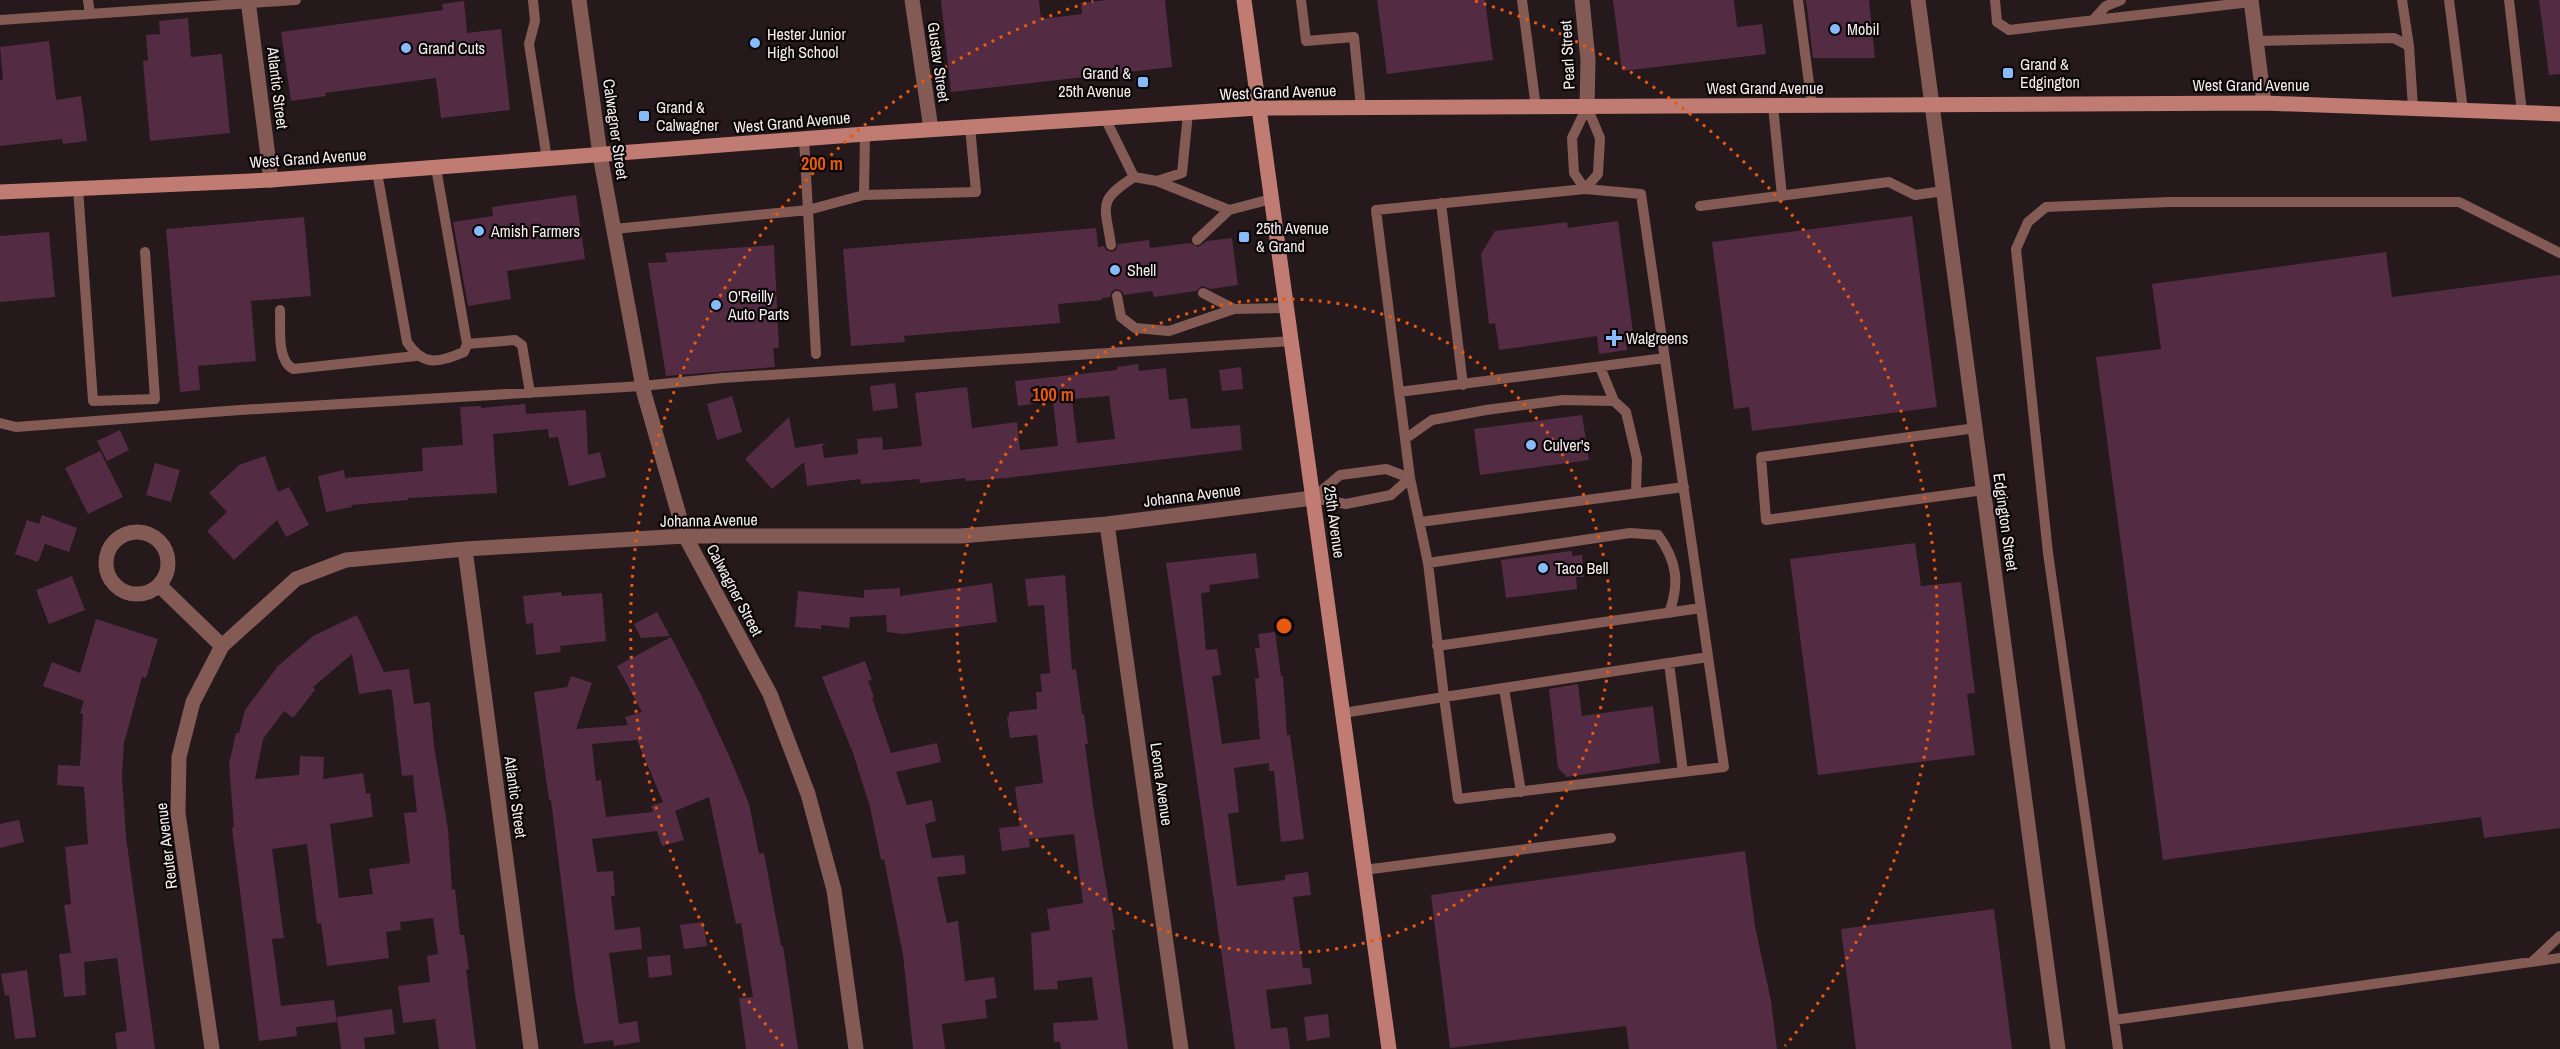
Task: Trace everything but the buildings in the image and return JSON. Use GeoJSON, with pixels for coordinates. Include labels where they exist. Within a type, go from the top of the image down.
{"type":"FeatureCollection","features":[{"type":"Feature","properties":{"kind":"main road","name":"25th Avenue"},"geometry":{"type":"LineString","coordinates":[[1244,0],[1389,1049]]}},
{"type":"Feature","properties":{"kind":"main road","name":"West Grand Avenue"},"geometry":{"type":"LineString","coordinates":[[0,192],[271,180],[931,129],[1258,108],[2264,103],[2560,114]]}},
{"type":"Feature","properties":{"kind":"street","name":"Calwagner Street"},"geometry":{"type":"LineString","coordinates":[[579,0],[600,155],[642,386],[685,536],[770,694],[808,794],[834,890],[856,1049]]}},
{"type":"Feature","properties":{"kind":"street","name":"Gustav Street"},"geometry":{"type":"LineString","coordinates":[[912,0],[931,129]]}},
{"type":"Feature","properties":{"kind":"street","name":"Pearl Street"},"geometry":{"type":"LineString","coordinates":[[1582,0],[1588,60],[1587,107]]}},
{"type":"Feature","properties":{"kind":"street","name":"Edgington Street"},"geometry":{"type":"LineString","coordinates":[[1918,0],[2058,1049]]}},
{"type":"Feature","properties":{"kind":"street"},"geometry":{"type":"LineString","coordinates":[[2251,1],[2264,103]]}},
{"type":"Feature","properties":{"kind":"street","name":"Atlantic Street"},"geometry":{"type":"LineString","coordinates":[[248,2],[271,180]]}},
{"type":"Feature","properties":{"kind":"street","name":"Johanna Avenue"},"geometry":{"type":"LineString","coordinates":[[222,646],[296,579],[346,560],[465,549],[685,536],[960,536],[1107,524],[1313,498]]}},
{"type":"Feature","properties":{"kind":"street","name":"Leona Avenue"},"geometry":{"type":"LineString","coordinates":[[1107,524],[1181,1049]]}},
{"type":"Feature","properties":{"kind":"street"},"geometry":{"type":"LineString","coordinates":[[132,532],[141,532],[159,540],[168,558],[168,568],[159,585],[140,594],[119,589],[111,581],[105,560],[114,541],[132,532]]}},
{"type":"Feature","properties":{"kind":"street","name":"Atlantic Street"},"geometry":{"type":"LineString","coordinates":[[465,549],[531,1049]]}},
{"type":"Feature","properties":{"kind":"street"},"geometry":{"type":"LineString","coordinates":[[159,585],[222,646]]}},
{"type":"Feature","properties":{"kind":"street","name":"Reuter Avenue"},"geometry":{"type":"LineString","coordinates":[[212,1049],[178,813],[178,779],[179,757],[193,702],[222,646]]}},
{"type":"Feature","properties":{"kind":"lane"},"geometry":{"type":"LineString","coordinates":[[88,0],[90,14]]}},
{"type":"Feature","properties":{"kind":"lane"},"geometry":{"type":"LineString","coordinates":[[0,20],[296,0]]}},
{"type":"Feature","properties":{"kind":"lane"},"geometry":{"type":"LineString","coordinates":[[533,0],[535,21],[529,44],[547,159]]}},
{"type":"Feature","properties":{"kind":"lane"},"geometry":{"type":"LineString","coordinates":[[1301,0],[1306,40],[1354,37],[1361,108]]}},
{"type":"Feature","properties":{"kind":"lane"},"geometry":{"type":"LineString","coordinates":[[1522,0],[1536,108]]}},
{"type":"Feature","properties":{"kind":"lane"},"geometry":{"type":"LineString","coordinates":[[1798,0],[1812,106]]}},
{"type":"Feature","properties":{"kind":"lane"},"geometry":{"type":"LineString","coordinates":[[1995,0],[1997,22],[2009,30],[2180,5],[2251,1]]}},
{"type":"Feature","properties":{"kind":"lane"},"geometry":{"type":"LineString","coordinates":[[2094,19],[2106,6],[2121,0]]}},
{"type":"Feature","properties":{"kind":"lane"},"geometry":{"type":"LineString","coordinates":[[2402,0],[2409,45],[2413,108]]}},
{"type":"Feature","properties":{"kind":"lane"},"geometry":{"type":"LineString","coordinates":[[2449,0],[2463,110]]}},
{"type":"Feature","properties":{"kind":"lane"},"geometry":{"type":"LineString","coordinates":[[2508,0],[2522,112]]}},
{"type":"Feature","properties":{"kind":"lane"},"geometry":{"type":"LineString","coordinates":[[2256,42],[2394,38],[2409,45]]}},
{"type":"Feature","properties":{"kind":"lane"},"geometry":{"type":"LineString","coordinates":[[1773,106],[1782,196]]}},
{"type":"Feature","properties":{"kind":"lane"},"geometry":{"type":"LineString","coordinates":[[1585,189],[1574,174],[1572,138],[1587,107]]}},
{"type":"Feature","properties":{"kind":"lane"},"geometry":{"type":"LineString","coordinates":[[1585,189],[1598,174],[1600,138],[1587,107]]}},
{"type":"Feature","properties":{"kind":"lane"},"geometry":{"type":"LineString","coordinates":[[1157,181],[1182,173],[1188,113]]}},
{"type":"Feature","properties":{"kind":"lane"},"geometry":{"type":"LineString","coordinates":[[1105,118],[1134,177]]}},
{"type":"Feature","properties":{"kind":"lane"},"geometry":{"type":"LineString","coordinates":[[614,229],[808,210],[864,195],[976,192],[970,127]]}},
{"type":"Feature","properties":{"kind":"lane"},"geometry":{"type":"LineString","coordinates":[[864,195],[865,134]]}},
{"type":"Feature","properties":{"kind":"lane"},"geometry":{"type":"LineString","coordinates":[[804,139],[816,354]]}},
{"type":"Feature","properties":{"kind":"lane"},"geometry":{"type":"LineString","coordinates":[[280,310],[282,356],[285,363],[293,369],[416,356],[429,361],[464,352],[467,344],[436,168]]}},
{"type":"Feature","properties":{"kind":"lane"},"geometry":{"type":"LineString","coordinates":[[377,172],[407,342],[416,356]]}},
{"type":"Feature","properties":{"kind":"lane"},"geometry":{"type":"LineString","coordinates":[[1111,245],[1106,206],[1111,192],[1134,177],[1157,181],[1229,210]]}},
{"type":"Feature","properties":{"kind":"lane"},"geometry":{"type":"LineString","coordinates":[[1700,206],[1890,182],[1915,195],[1944,192]]}},
{"type":"Feature","properties":{"kind":"lane"},"geometry":{"type":"LineString","coordinates":[[78,188],[93,401],[155,399],[145,252]]}},
{"type":"Feature","properties":{"kind":"lane"},"geometry":{"type":"LineString","coordinates":[[1585,189],[1641,194],[1724,767],[1458,799],[1428,563],[1410,478],[1376,210],[1441,203],[1585,189]]}},
{"type":"Feature","properties":{"kind":"lane"},"geometry":{"type":"LineString","coordinates":[[1197,240],[1229,210],[1271,199]]}},
{"type":"Feature","properties":{"kind":"lane"},"geometry":{"type":"LineString","coordinates":[[2118,1049],[2048,553],[2016,249],[2028,222],[2046,207],[2169,202],[2459,202],[2560,252]]}},
{"type":"Feature","properties":{"kind":"lane"},"geometry":{"type":"LineString","coordinates":[[1441,203],[1463,385]]}},
{"type":"Feature","properties":{"kind":"lane"},"geometry":{"type":"LineString","coordinates":[[1203,293],[1234,309]]}},
{"type":"Feature","properties":{"kind":"lane"},"geometry":{"type":"LineString","coordinates":[[1117,296],[1121,317],[1135,328],[1169,331],[1234,309],[1287,308]]}},
{"type":"Feature","properties":{"kind":"lane"},"geometry":{"type":"LineString","coordinates":[[467,344],[515,340],[519,342],[522,345],[530,393]]}},
{"type":"Feature","properties":{"kind":"lane"},"geometry":{"type":"LineString","coordinates":[[0,423],[16,427],[240,410],[642,386],[734,377],[1292,341]]}},
{"type":"Feature","properties":{"kind":"lane"},"geometry":{"type":"LineString","coordinates":[[1399,392],[1665,358]]}},
{"type":"Feature","properties":{"kind":"lane"},"geometry":{"type":"LineString","coordinates":[[1600,367],[1614,401],[1626,412],[1637,459],[1636,493]]}},
{"type":"Feature","properties":{"kind":"lane"},"geometry":{"type":"LineString","coordinates":[[1405,440],[1432,420],[1563,400],[1614,401]]}},
{"type":"Feature","properties":{"kind":"lane"},"geometry":{"type":"LineString","coordinates":[[1976,428],[1761,457],[1766,520],[1984,490]]}},
{"type":"Feature","properties":{"kind":"lane"},"geometry":{"type":"LineString","coordinates":[[1313,498],[1340,475],[1386,469],[1410,478]]}},
{"type":"Feature","properties":{"kind":"lane"},"geometry":{"type":"LineString","coordinates":[[1313,498],[1346,504],[1391,495],[1410,478]]}},
{"type":"Feature","properties":{"kind":"lane"},"geometry":{"type":"LineString","coordinates":[[1420,522],[1684,487]]}},
{"type":"Feature","properties":{"kind":"lane"},"geometry":{"type":"LineString","coordinates":[[1428,563],[1629,533],[1658,535],[1670,551],[1677,592],[1669,613]]}},
{"type":"Feature","properties":{"kind":"lane"},"geometry":{"type":"LineString","coordinates":[[1437,646],[1701,608]]}},
{"type":"Feature","properties":{"kind":"lane"},"geometry":{"type":"LineString","coordinates":[[1343,712],[1708,657]]}},
{"type":"Feature","properties":{"kind":"lane"},"geometry":{"type":"LineString","coordinates":[[1669,663],[1683,772]]}},
{"type":"Feature","properties":{"kind":"lane"},"geometry":{"type":"LineString","coordinates":[[1504,688],[1521,792]]}},
{"type":"Feature","properties":{"kind":"lane"},"geometry":{"type":"LineString","coordinates":[[1364,870],[1611,838]]}},
{"type":"Feature","properties":{"kind":"lane"},"geometry":{"type":"LineString","coordinates":[[2532,962],[2560,936]]}},
{"type":"Feature","properties":{"kind":"lane"},"geometry":{"type":"LineString","coordinates":[[2114,1020],[2560,958]]}},
{"type":"Feature","properties":{"kind":"place","name":"Mobil"},"geometry":{"type":"Point","coordinates":[1835,29]}},
{"type":"Feature","properties":{"kind":"place","name":"Hester Junior High School"},"geometry":{"type":"Point","coordinates":[755,43]}},
{"type":"Feature","properties":{"kind":"place","name":"Grand Cuts"},"geometry":{"type":"Point","coordinates":[406,48]}},
{"type":"Feature","properties":{"kind":"place","name":"Grand & Edgington"},"geometry":{"type":"Point","coordinates":[2008,73]}},
{"type":"Feature","properties":{"kind":"place","name":"Grand & 25th Avenue"},"geometry":{"type":"Point","coordinates":[1143,82]}},
{"type":"Feature","properties":{"kind":"place","name":"Grand & Calwagner"},"geometry":{"type":"Point","coordinates":[644,116]}},
{"type":"Feature","properties":{"kind":"place","name":"Amish Farmers"},"geometry":{"type":"Point","coordinates":[479,231]}},
{"type":"Feature","properties":{"kind":"place","name":"25th Avenue & Grand"},"geometry":{"type":"Point","coordinates":[1244,237]}},
{"type":"Feature","properties":{"kind":"place","name":"Shell"},"geometry":{"type":"Point","coordinates":[1115,270]}},
{"type":"Feature","properties":{"kind":"place","name":"O'Reilly Auto Parts"},"geometry":{"type":"Point","coordinates":[716,305]}},
{"type":"Feature","properties":{"kind":"place","name":"Walgreens"},"geometry":{"type":"Point","coordinates":[1614,338]}},
{"type":"Feature","properties":{"kind":"place","name":"Culver's"},"geometry":{"type":"Point","coordinates":[1531,445]}},
{"type":"Feature","properties":{"kind":"place","name":"Taco Bell"},"geometry":{"type":"Point","coordinates":[1543,568]}}]}
